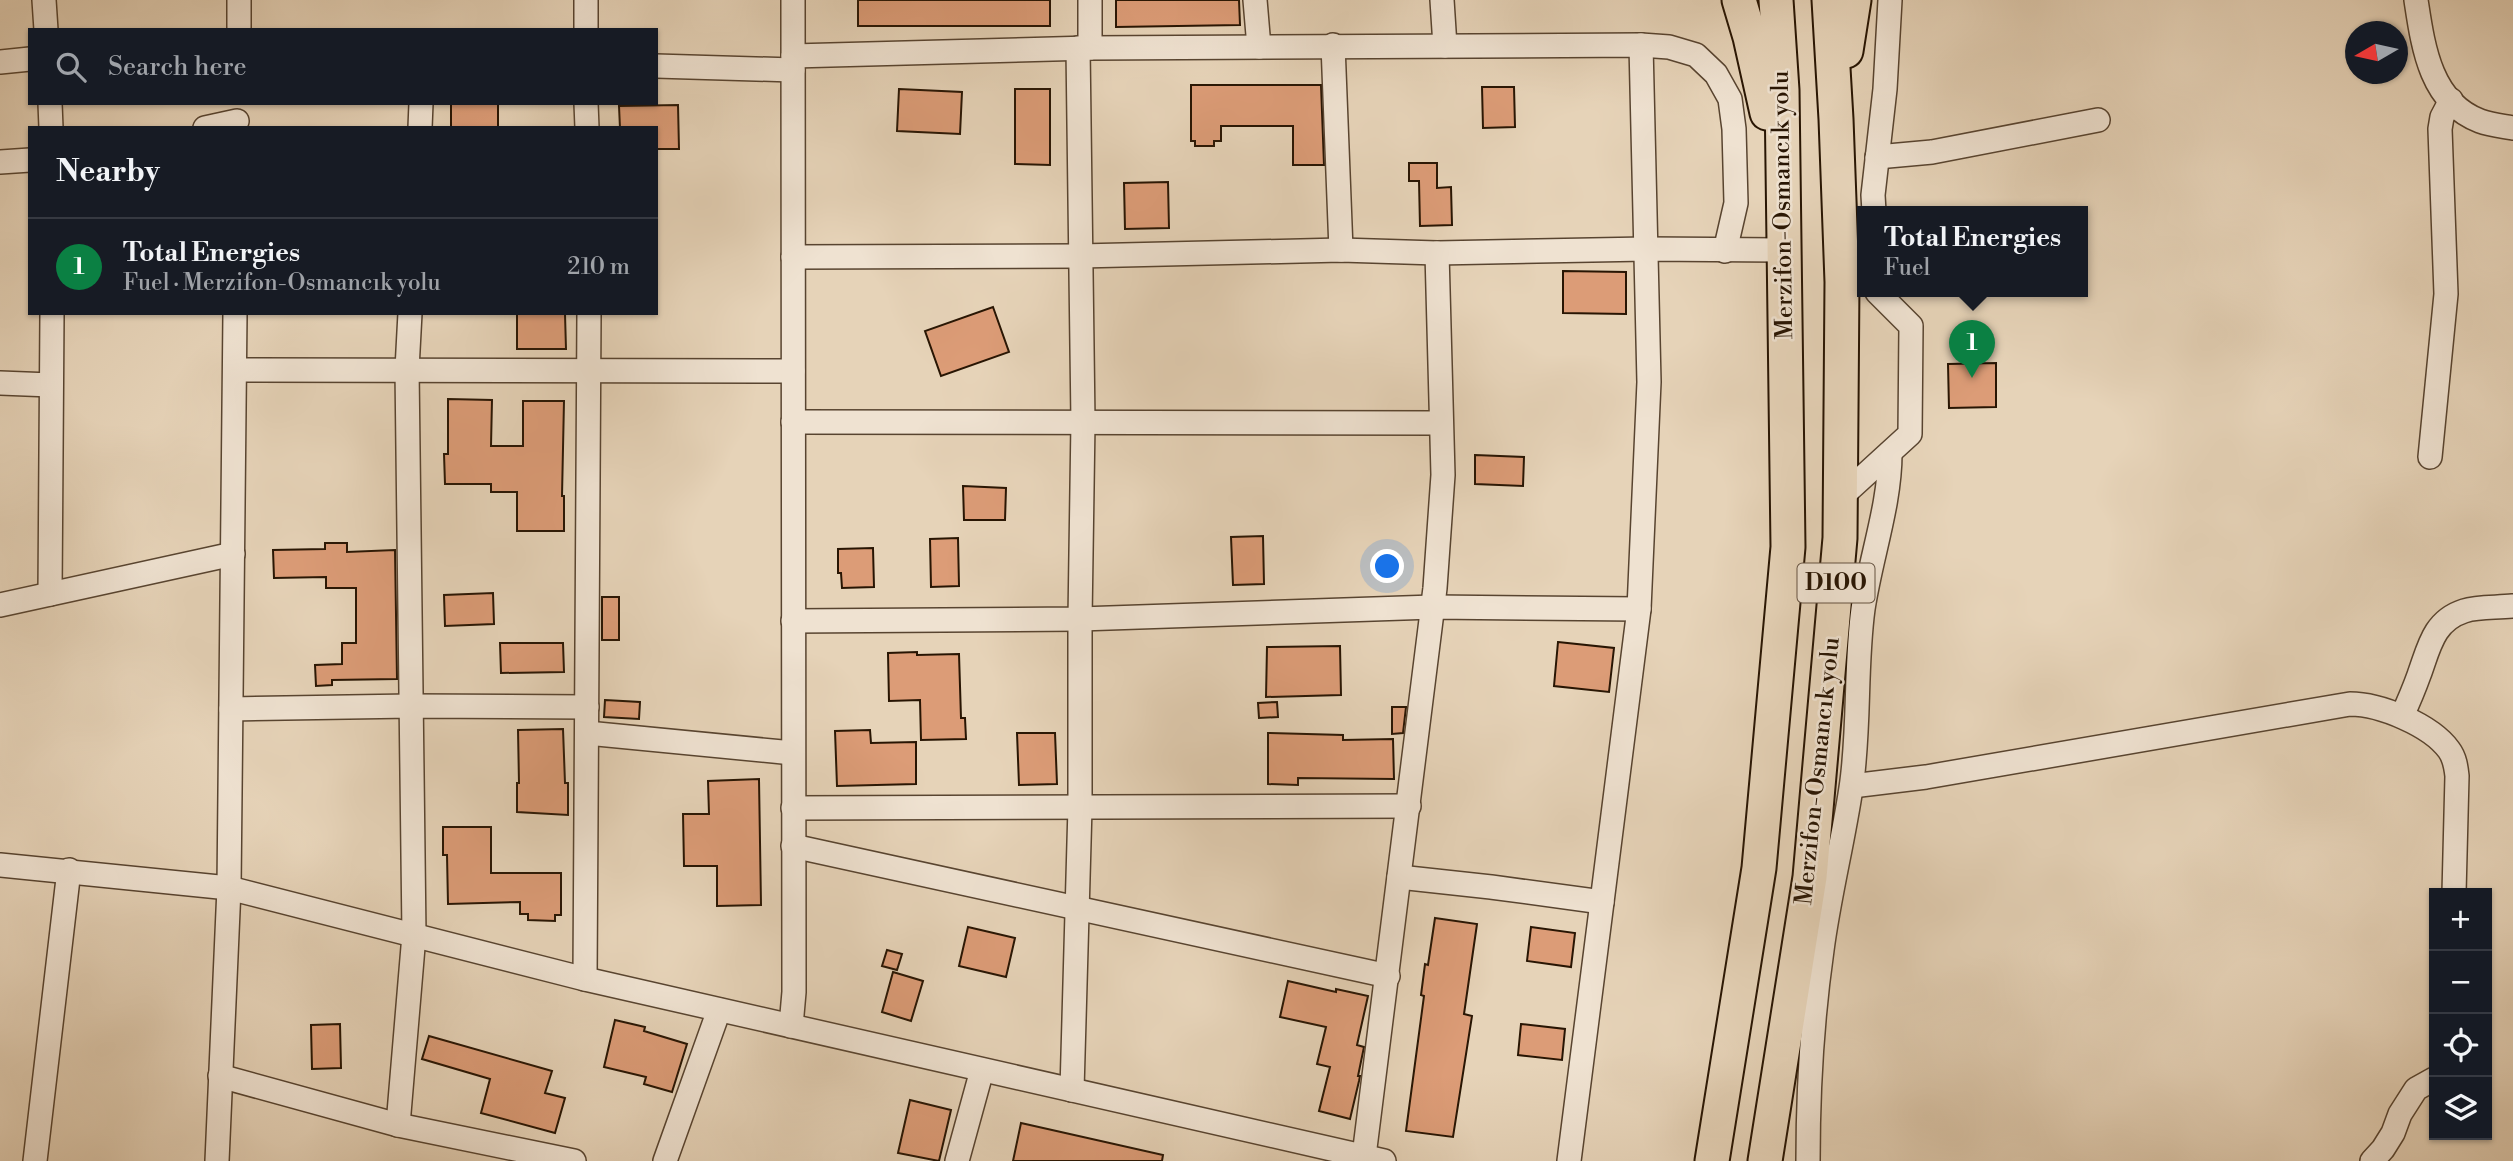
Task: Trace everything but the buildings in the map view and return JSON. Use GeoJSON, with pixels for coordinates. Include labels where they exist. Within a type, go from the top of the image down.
{"type":"FeatureCollection","features":[{"type":"Feature","properties":{"kind":"highway"},"geometry":{"type":"LineString","coordinates":[[1739,0],[1750,37],[1783,189]]}},
{"type":"Feature","properties":{"kind":"highway","name":"Merzifon-Osmancık yolu"},"geometry":{"type":"LineString","coordinates":[[1712,1161],[1759,868],[1788,547],[1782,90],[1776,0]]}},
{"type":"Feature","properties":{"kind":"highway","name":"Merzifon-Osmancık yolu"},"geometry":{"type":"LineString","coordinates":[[1765,1161],[1810,877],[1840,538],[1852,266],[1836,119],[1829,0]]}},
{"type":"Feature","properties":{"kind":"highway"},"geometry":{"type":"LineString","coordinates":[[1836,119],[1854,0]]}},
{"type":"Feature","properties":{"kind":"street"},"geometry":{"type":"LineString","coordinates":[[44,0],[46,28]]}},
{"type":"Feature","properties":{"kind":"street"},"geometry":{"type":"LineString","coordinates":[[239,0],[239,28]]}},
{"type":"Feature","properties":{"kind":"street"},"geometry":{"type":"LineString","coordinates":[[586,0],[586,28]]}},
{"type":"Feature","properties":{"kind":"street"},"geometry":{"type":"LineString","coordinates":[[791,1026],[794,992],[793,0]]}},
{"type":"Feature","properties":{"kind":"street"},"geometry":{"type":"LineString","coordinates":[[1072,1090],[1080,807],[1083,422],[1080,256],[1084,48],[1090,0]]}},
{"type":"Feature","properties":{"kind":"street"},"geometry":{"type":"LineString","coordinates":[[1255,0],[1259,47]]}},
{"type":"Feature","properties":{"kind":"street"},"geometry":{"type":"LineString","coordinates":[[1442,0],[1445,46]]}},
{"type":"Feature","properties":{"kind":"street"},"geometry":{"type":"LineString","coordinates":[[1874,206],[1891,0]]}},
{"type":"Feature","properties":{"kind":"street"},"geometry":{"type":"LineString","coordinates":[[2416,0],[2427,60],[2440,86],[2451,100],[2479,121],[2513,128]]}},
{"type":"Feature","properties":{"kind":"street"},"geometry":{"type":"LineString","coordinates":[[658,66],[793,63],[1084,48],[1334,45],[1669,47],[1696,55],[1716,74],[1730,99],[1734,129],[1736,203],[1725,251]]}},
{"type":"Feature","properties":{"kind":"street"},"geometry":{"type":"LineString","coordinates":[[1334,45],[1341,250]]}},
{"type":"Feature","properties":{"kind":"street"},"geometry":{"type":"LineString","coordinates":[[1569,1161],[1639,609],[1649,382],[1641,45]]}},
{"type":"Feature","properties":{"kind":"street"},"geometry":{"type":"LineString","coordinates":[[0,62],[28,59]]}},
{"type":"Feature","properties":{"kind":"street"},"geometry":{"type":"LineString","coordinates":[[2430,457],[2446,295],[2440,129],[2442,117],[2451,100]]}},
{"type":"Feature","properties":{"kind":"street"},"geometry":{"type":"LineString","coordinates":[[50,105],[51,126]]}},
{"type":"Feature","properties":{"kind":"street"},"geometry":{"type":"LineString","coordinates":[[419,126],[421,105]]}},
{"type":"Feature","properties":{"kind":"street"},"geometry":{"type":"LineString","coordinates":[[586,105],[587,126]]}},
{"type":"Feature","properties":{"kind":"street"},"geometry":{"type":"LineString","coordinates":[[211,126],[237,117]]}},
{"type":"Feature","properties":{"kind":"street"},"geometry":{"type":"LineString","coordinates":[[1877,158],[1933,152],[2098,120]]}},
{"type":"Feature","properties":{"kind":"street"},"geometry":{"type":"LineString","coordinates":[[0,162],[28,160]]}},
{"type":"Feature","properties":{"kind":"street"},"geometry":{"type":"LineString","coordinates":[[793,257],[1080,256],[1341,250],[1437,253],[1646,249],[1784,250]]}},
{"type":"Feature","properties":{"kind":"street"},"geometry":{"type":"LineString","coordinates":[[0,865],[229,888],[585,979],[1072,1090],[1310,1153],[1374,1159],[1388,976],[1433,607],[1443,475],[1437,253]]}},
{"type":"Feature","properties":{"kind":"street"},"geometry":{"type":"LineString","coordinates":[[1840,497],[1910,434],[1911,326],[1885,297]]}},
{"type":"Feature","properties":{"kind":"street"},"geometry":{"type":"LineString","coordinates":[[50,594],[52,315]]}},
{"type":"Feature","properties":{"kind":"street"},"geometry":{"type":"LineString","coordinates":[[217,1161],[229,888],[235,315]]}},
{"type":"Feature","properties":{"kind":"street"},"geometry":{"type":"LineString","coordinates":[[398,1125],[414,935],[407,369],[410,315]]}},
{"type":"Feature","properties":{"kind":"street"},"geometry":{"type":"LineString","coordinates":[[585,979],[589,315]]}},
{"type":"Feature","properties":{"kind":"street"},"geometry":{"type":"LineString","coordinates":[[235,370],[793,371]]}},
{"type":"Feature","properties":{"kind":"street"},"geometry":{"type":"LineString","coordinates":[[0,383],[51,385]]}},
{"type":"Feature","properties":{"kind":"street"},"geometry":{"type":"LineString","coordinates":[[793,422],[1441,423]]}},
{"type":"Feature","properties":{"kind":"street"},"geometry":{"type":"LineString","coordinates":[[1808,1161],[1815,997],[1852,786],[1863,611],[1890,479],[1890,453]]}},
{"type":"Feature","properties":{"kind":"street"},"geometry":{"type":"LineString","coordinates":[[0,605],[233,554]]}},
{"type":"Feature","properties":{"kind":"street"},"geometry":{"type":"LineString","coordinates":[[2402,716],[2432,636],[2446,619],[2465,610],[2513,606]]}},
{"type":"Feature","properties":{"kind":"street"},"geometry":{"type":"LineString","coordinates":[[793,621],[1080,619],[1433,607],[1639,609]]}},
{"type":"Feature","properties":{"kind":"street"},"geometry":{"type":"LineString","coordinates":[[1852,786],[1926,777],[2350,704],[2377,706],[2402,716],[2439,740],[2449,749],[2455,761],[2457,776],[2454,888]]}},
{"type":"Feature","properties":{"kind":"street"},"geometry":{"type":"LineString","coordinates":[[231,709],[587,707]]}},
{"type":"Feature","properties":{"kind":"street"},"geometry":{"type":"LineString","coordinates":[[587,733],[793,753]]}},
{"type":"Feature","properties":{"kind":"street"},"geometry":{"type":"LineString","coordinates":[[793,808],[1409,806]]}},
{"type":"Feature","properties":{"kind":"street"},"geometry":{"type":"LineString","coordinates":[[793,846],[1388,976]]}},
{"type":"Feature","properties":{"kind":"street"},"geometry":{"type":"LineString","coordinates":[[35,1161],[69,870]]}},
{"type":"Feature","properties":{"kind":"street"},"geometry":{"type":"LineString","coordinates":[[1399,877],[1602,902]]}},
{"type":"Feature","properties":{"kind":"street"},"geometry":{"type":"LineString","coordinates":[[665,1161],[719,1010]]}},
{"type":"Feature","properties":{"kind":"street"},"geometry":{"type":"LineString","coordinates":[[957,1161],[982,1070]]}},
{"type":"Feature","properties":{"kind":"street"},"geometry":{"type":"LineString","coordinates":[[220,1076],[398,1125],[574,1161]]}},
{"type":"Feature","properties":{"kind":"street"},"geometry":{"type":"LineString","coordinates":[[2372,1161],[2383,1149],[2416,1089],[2429,1082]]}},
{"type":"Feature","properties":{"kind":"place","name":"Total Energies"},"geometry":{"type":"Point","coordinates":[1972,378]}}]}
